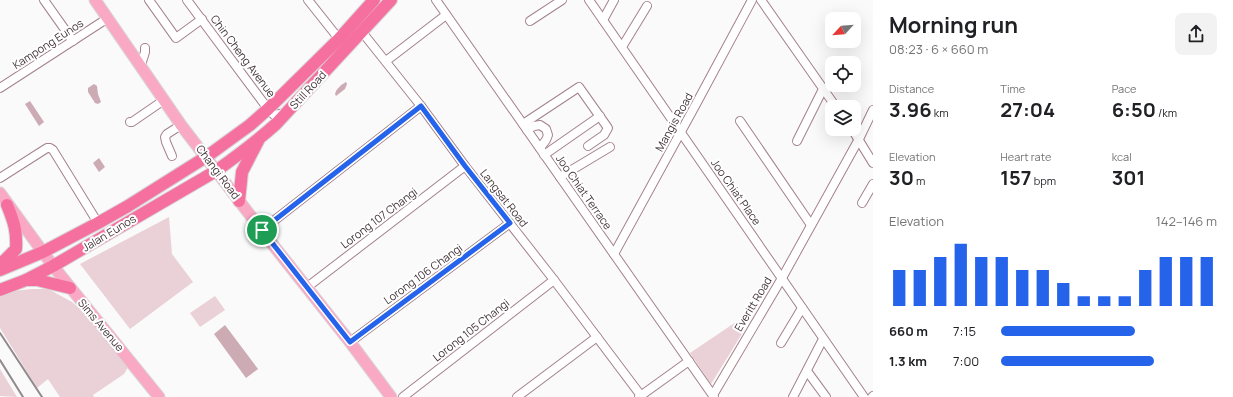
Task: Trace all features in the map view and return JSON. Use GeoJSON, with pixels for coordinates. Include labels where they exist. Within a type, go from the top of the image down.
{"type":"FeatureCollection","features":[{"type":"Feature","properties":{"kind":"highway","name":"Still Road"},"geometry":{"type":"LineString","coordinates":[[206,157],[250,125],[268,109],[339,39],[374,0]]}},
{"type":"Feature","properties":{"kind":"highway","name":"Still Road"},"geometry":{"type":"LineString","coordinates":[[216,171],[260,139],[276,124],[391,0]]}},
{"type":"Feature","properties":{"kind":"highway"},"geometry":{"type":"LineString","coordinates":[[282,94],[285,102],[291,105],[291,109]]}},
{"type":"Feature","properties":{"kind":"highway"},"geometry":{"type":"LineString","coordinates":[[239,201],[242,172],[260,139]]}},
{"type":"Feature","properties":{"kind":"highway","name":"Jalan Eunos"},"geometry":{"type":"LineString","coordinates":[[0,270],[43,252],[98,223],[140,199],[206,157]]}},
{"type":"Feature","properties":{"kind":"highway","name":"Jalan Eunos"},"geometry":{"type":"LineString","coordinates":[[0,290],[26,280],[53,266],[216,171]]}},
{"type":"Feature","properties":{"kind":"highway"},"geometry":{"type":"LineString","coordinates":[[0,265],[16,249],[17,234],[14,220],[7,205]]}},
{"type":"Feature","properties":{"kind":"highway"},"geometry":{"type":"LineString","coordinates":[[26,280],[37,280],[70,288]]}},
{"type":"Feature","properties":{"kind":"main road","name":"Changi Road"},"geometry":{"type":"LineString","coordinates":[[95,0],[181,125],[391,397]]}},
{"type":"Feature","properties":{"kind":"main road","name":"Sims Avenue"},"geometry":{"type":"LineString","coordinates":[[0,193],[7,205],[70,288],[159,397]]}},
{"type":"Feature","properties":{"kind":"street"},"geometry":{"type":"LineString","coordinates":[[44,0],[73,41]]}},
{"type":"Feature","properties":{"kind":"street"},"geometry":{"type":"LineString","coordinates":[[149,0],[176,38],[202,19]]}},
{"type":"Feature","properties":{"kind":"street","name":"Chin Cheng Avenue"},"geometry":{"type":"LineString","coordinates":[[187,0],[268,109],[277,115],[291,109]]}},
{"type":"Feature","properties":{"kind":"street"},"geometry":{"type":"LineString","coordinates":[[308,0],[339,39]]}},
{"type":"Feature","properties":{"kind":"street","name":"Joo Chiat Terrace"},"geometry":{"type":"LineString","coordinates":[[436,0],[713,396]]}},
{"type":"Feature","properties":{"kind":"street"},"geometry":{"type":"LineString","coordinates":[[530,21],[562,0]]}},
{"type":"Feature","properties":{"kind":"street","name":"Joo Chiat Place"},"geometry":{"type":"LineString","coordinates":[[589,0],[864,397]]}},
{"type":"Feature","properties":{"kind":"street"},"geometry":{"type":"LineString","coordinates":[[603,20],[614,0]]}},
{"type":"Feature","properties":{"kind":"street","name":"Mangis Road"},"geometry":{"type":"LineString","coordinates":[[614,254],[752,0]]}},
{"type":"Feature","properties":{"kind":"street"},"geometry":{"type":"LineString","coordinates":[[761,0],[831,100]]}},
{"type":"Feature","properties":{"kind":"street"},"geometry":{"type":"LineString","coordinates":[[622,47],[647,6]]}},
{"type":"Feature","properties":{"kind":"street"},"geometry":{"type":"LineString","coordinates":[[386,61],[446,15]]}},
{"type":"Feature","properties":{"kind":"street","name":"Kampong Eunos"},"geometry":{"type":"LineString","coordinates":[[0,88],[108,18]]}},
{"type":"Feature","properties":{"kind":"street","name":"Langsat Road"},"geometry":{"type":"LineString","coordinates":[[362,32],[421,106],[641,397]]}},
{"type":"Feature","properties":{"kind":"street"},"geometry":{"type":"LineString","coordinates":[[141,65],[145,48]]}},
{"type":"Feature","properties":{"kind":"street"},"geometry":{"type":"LineString","coordinates":[[525,127],[579,86],[608,128],[604,135],[588,146]]}},
{"type":"Feature","properties":{"kind":"street"},"geometry":{"type":"LineString","coordinates":[[796,140],[823,89]]}},
{"type":"Feature","properties":{"kind":"street"},"geometry":{"type":"LineString","coordinates":[[130,122],[164,100]]}},
{"type":"Feature","properties":{"kind":"street"},"geometry":{"type":"LineString","coordinates":[[262,230],[421,106]]}},
{"type":"Feature","properties":{"kind":"street","name":"Everitt Road"},"geometry":{"type":"LineString","coordinates":[[713,396],[782,278],[859,139],[873,110]]}},
{"type":"Feature","properties":{"kind":"street"},"geometry":{"type":"LineString","coordinates":[[542,151],[600,116]]}},
{"type":"Feature","properties":{"kind":"street"},"geometry":{"type":"LineString","coordinates":[[740,121],[811,225]]}},
{"type":"Feature","properties":{"kind":"street"},"geometry":{"type":"LineString","coordinates":[[172,156],[165,137],[181,125]]}},
{"type":"Feature","properties":{"kind":"street"},"geometry":{"type":"LineString","coordinates":[[525,127],[540,125],[546,129],[548,135],[542,151]]}},
{"type":"Feature","properties":{"kind":"street"},"geometry":{"type":"LineString","coordinates":[[857,136],[873,163]]}},
{"type":"Feature","properties":{"kind":"street"},"geometry":{"type":"LineString","coordinates":[[560,177],[610,147]]}},
{"type":"Feature","properties":{"kind":"street"},"geometry":{"type":"LineString","coordinates":[[0,178],[47,148],[50,148],[53,150],[98,223]]}},
{"type":"Feature","properties":{"kind":"street","name":"Lorong 107 Changi"},"geometry":{"type":"LineString","coordinates":[[306,288],[465,166]]}},
{"type":"Feature","properties":{"kind":"street"},"geometry":{"type":"LineString","coordinates":[[862,203],[873,184]]}},
{"type":"Feature","properties":{"kind":"street","name":"Lorong 106 Changi"},"geometry":{"type":"LineString","coordinates":[[350,342],[510,223]]}},
{"type":"Feature","properties":{"kind":"street","name":"Lorong 105 Changi"},"geometry":{"type":"LineString","coordinates":[[402,397],[554,280]]}},
{"type":"Feature","properties":{"kind":"street"},"geometry":{"type":"LineString","coordinates":[[781,343],[802,308]]}},
{"type":"Feature","properties":{"kind":"street"},"geometry":{"type":"LineString","coordinates":[[517,397],[597,337]]}},
{"type":"Feature","properties":{"kind":"street"},"geometry":{"type":"LineString","coordinates":[[793,397],[823,339]]}},
{"type":"Feature","properties":{"kind":"street"},"geometry":{"type":"LineString","coordinates":[[641,397],[689,361]]}},
{"type":"Feature","properties":{"kind":"street"},"geometry":{"type":"LineString","coordinates":[[807,371],[826,397]]}},
{"type":"Feature","properties":{"kind":"shaded area"},"geometry":{"type":"Polygon","coordinates":[[[346,82],[347,84],[345,89],[336,96],[335,94],[337,90],[346,82]]]}},
{"type":"Feature","properties":{"kind":"shaded area"},"geometry":{"type":"Polygon","coordinates":[[[94,84],[97,86],[101,102],[98,104],[95,103],[88,92],[88,88],[94,84]]]}},
{"type":"Feature","properties":{"kind":"shaded area"},"geometry":{"type":"Polygon","coordinates":[[[30,101],[44,122],[39,126],[25,104],[30,101]]]}},
{"type":"Feature","properties":{"kind":"shaded area"},"geometry":{"type":"Polygon","coordinates":[[[99,158],[105,167],[99,172],[93,163],[99,158]]]}},
{"type":"Feature","properties":{"kind":"shaded area"},"geometry":{"type":"Polygon","coordinates":[[[169,217],[172,254],[193,282],[130,329],[80,264],[169,217]]]}},
{"type":"Feature","properties":{"kind":"shaded area"},"geometry":{"type":"Polygon","coordinates":[[[47,289],[52,291],[72,302],[91,319],[128,367],[124,374],[93,395],[94,397],[60,397],[48,379],[37,388],[0,328],[0,294],[4,292],[47,289]]]}},
{"type":"Feature","properties":{"kind":"shaded area"},"geometry":{"type":"Polygon","coordinates":[[[215,296],[225,310],[200,327],[190,313],[215,296]]]}},
{"type":"Feature","properties":{"kind":"shaded area"},"geometry":{"type":"Polygon","coordinates":[[[736,322],[743,332],[711,384],[690,353],[736,322]]]}},
{"type":"Feature","properties":{"kind":"shaded area"},"geometry":{"type":"Polygon","coordinates":[[[225,325],[258,369],[246,378],[214,334],[225,325]]]}},
{"type":"Feature","properties":{"kind":"shaded area"},"geometry":{"type":"Polygon","coordinates":[[[0,369],[17,397],[0,396],[0,369]]]}},
{"type":"Feature","properties":{"kind":"railway"},"geometry":{"type":"LineString","coordinates":[[0,333],[42,397]]}},
{"type":"Feature","properties":{"kind":"railway"},"geometry":{"type":"LineString","coordinates":[[0,360],[23,397]]}},
{"type":"Feature","properties":{"kind":"route"},"geometry":{"type":"LineString","coordinates":[[421,106],[465,166],[510,223],[350,342],[306,288],[262,230],[421,106]]}}]}
